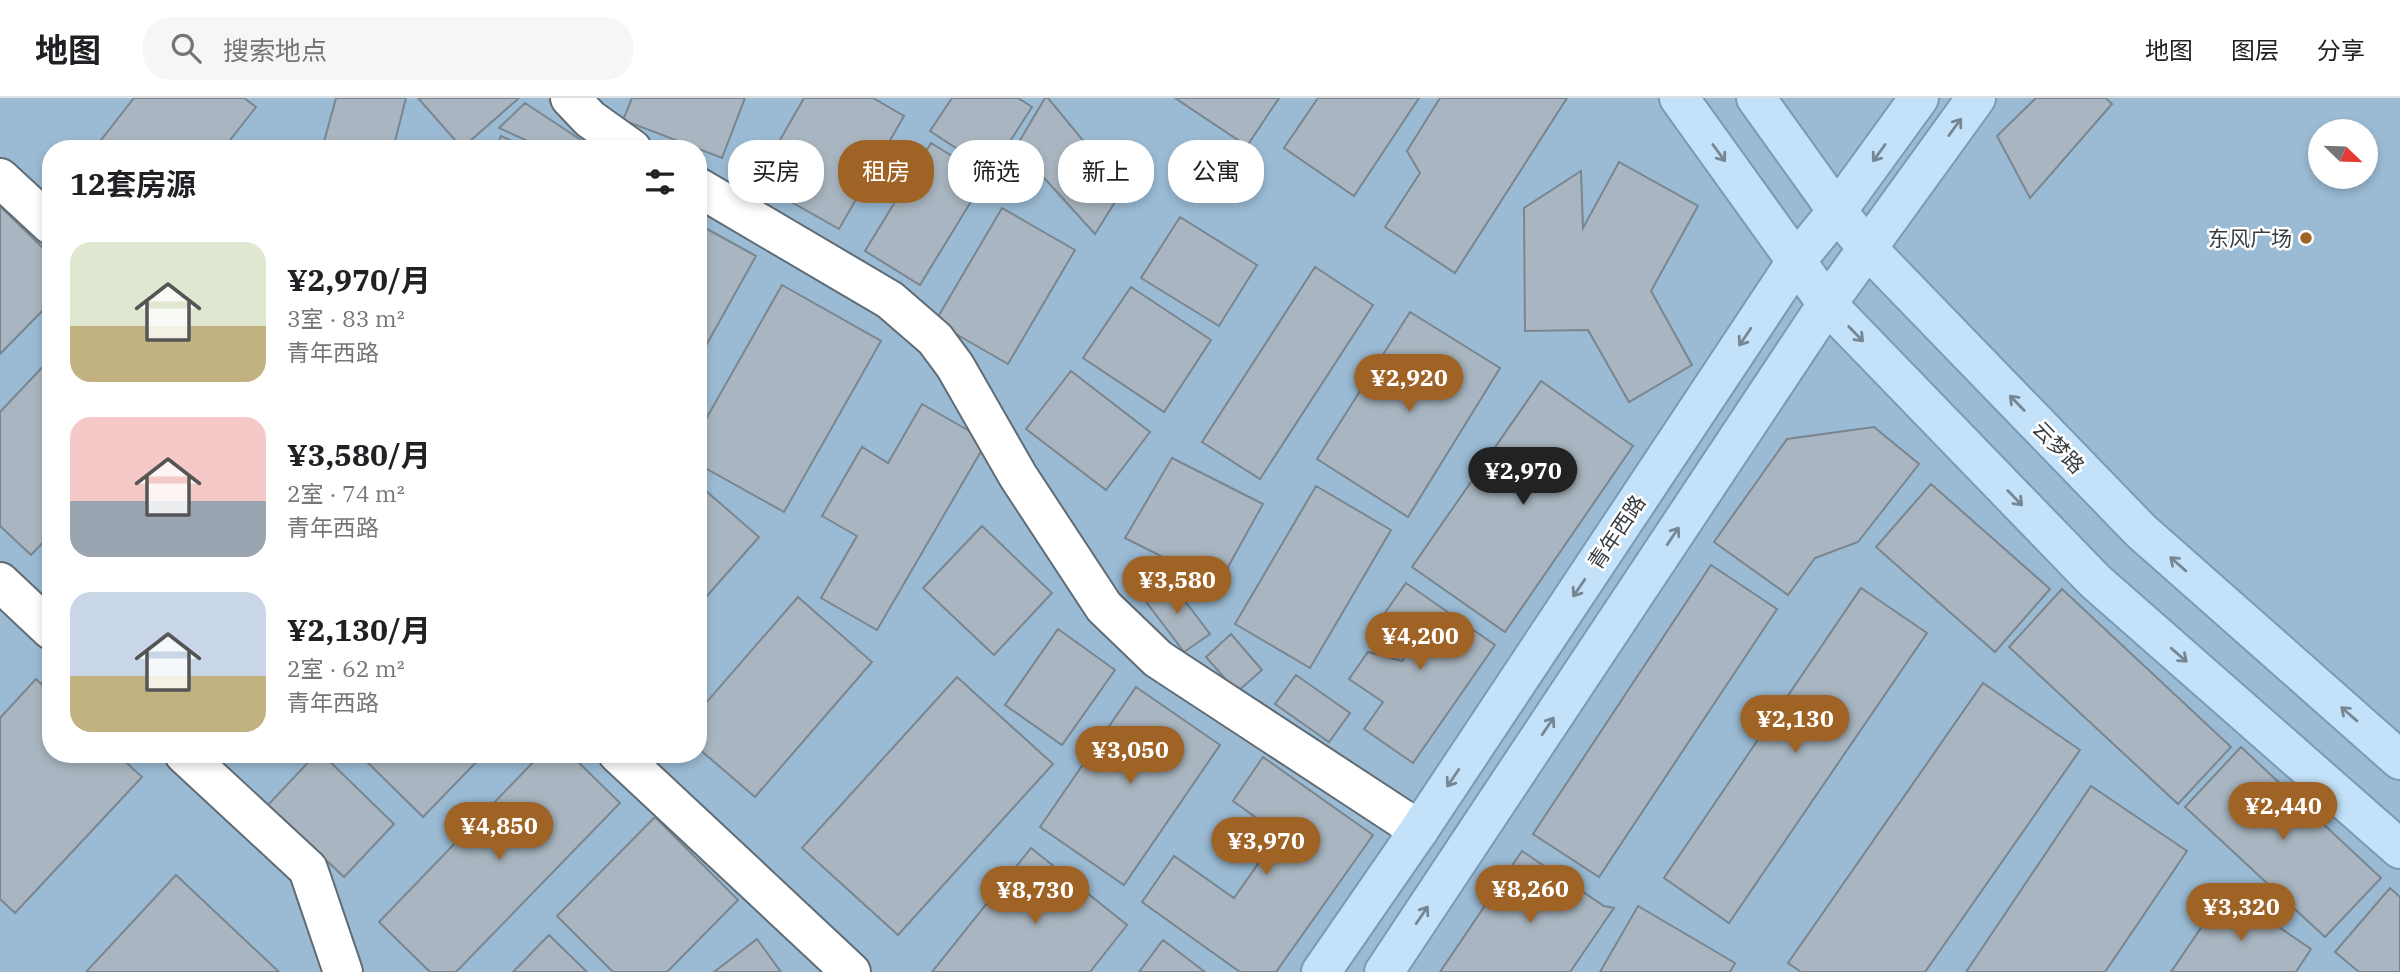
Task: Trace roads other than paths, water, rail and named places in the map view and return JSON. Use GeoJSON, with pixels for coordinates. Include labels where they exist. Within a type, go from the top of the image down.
{"type":"FeatureCollection","features":[{"type":"Feature","properties":{"kind":"main road"},"geometry":{"type":"LineString","coordinates":[[1679,98],[1828,304],[2095,581],[2400,849]]}},
{"type":"Feature","properties":{"kind":"main road","name":"云梦路"},"geometry":{"type":"LineString","coordinates":[[1756,98],[1837,211],[1867,248],[2141,531],[2400,760]]}},
{"type":"Feature","properties":{"kind":"main road","name":"青年西路"},"geometry":{"type":"LineString","coordinates":[[1321,972],[1419,830],[1797,260],[1837,211],[1919,98]]}},
{"type":"Feature","properties":{"kind":"main road"},"geometry":{"type":"LineString","coordinates":[[1384,972],[1828,304],[1976,98]]}},
{"type":"Feature","properties":{"kind":"street"},"geometry":{"type":"LineString","coordinates":[[570,98],[590,119],[619,140]]}},
{"type":"Feature","properties":{"kind":"street"},"geometry":{"type":"LineString","coordinates":[[0,178],[42,217]]}},
{"type":"Feature","properties":{"kind":"street"},"geometry":{"type":"LineString","coordinates":[[707,192],[890,300],[935,339],[955,366],[1018,476],[1104,607],[1158,659],[1419,830]]}},
{"type":"Feature","properties":{"kind":"street"},"geometry":{"type":"LineString","coordinates":[[0,582],[42,621]]}},
{"type":"Feature","properties":{"kind":"street"},"geometry":{"type":"LineString","coordinates":[[194,763],[307,869],[343,972]]}},
{"type":"Feature","properties":{"kind":"street"},"geometry":{"type":"LineString","coordinates":[[628,763],[851,972]]}},
{"type":"Feature","properties":{"kind":"place","name":"东风广场"},"geometry":{"type":"Point","coordinates":[2306,238]}}]}
